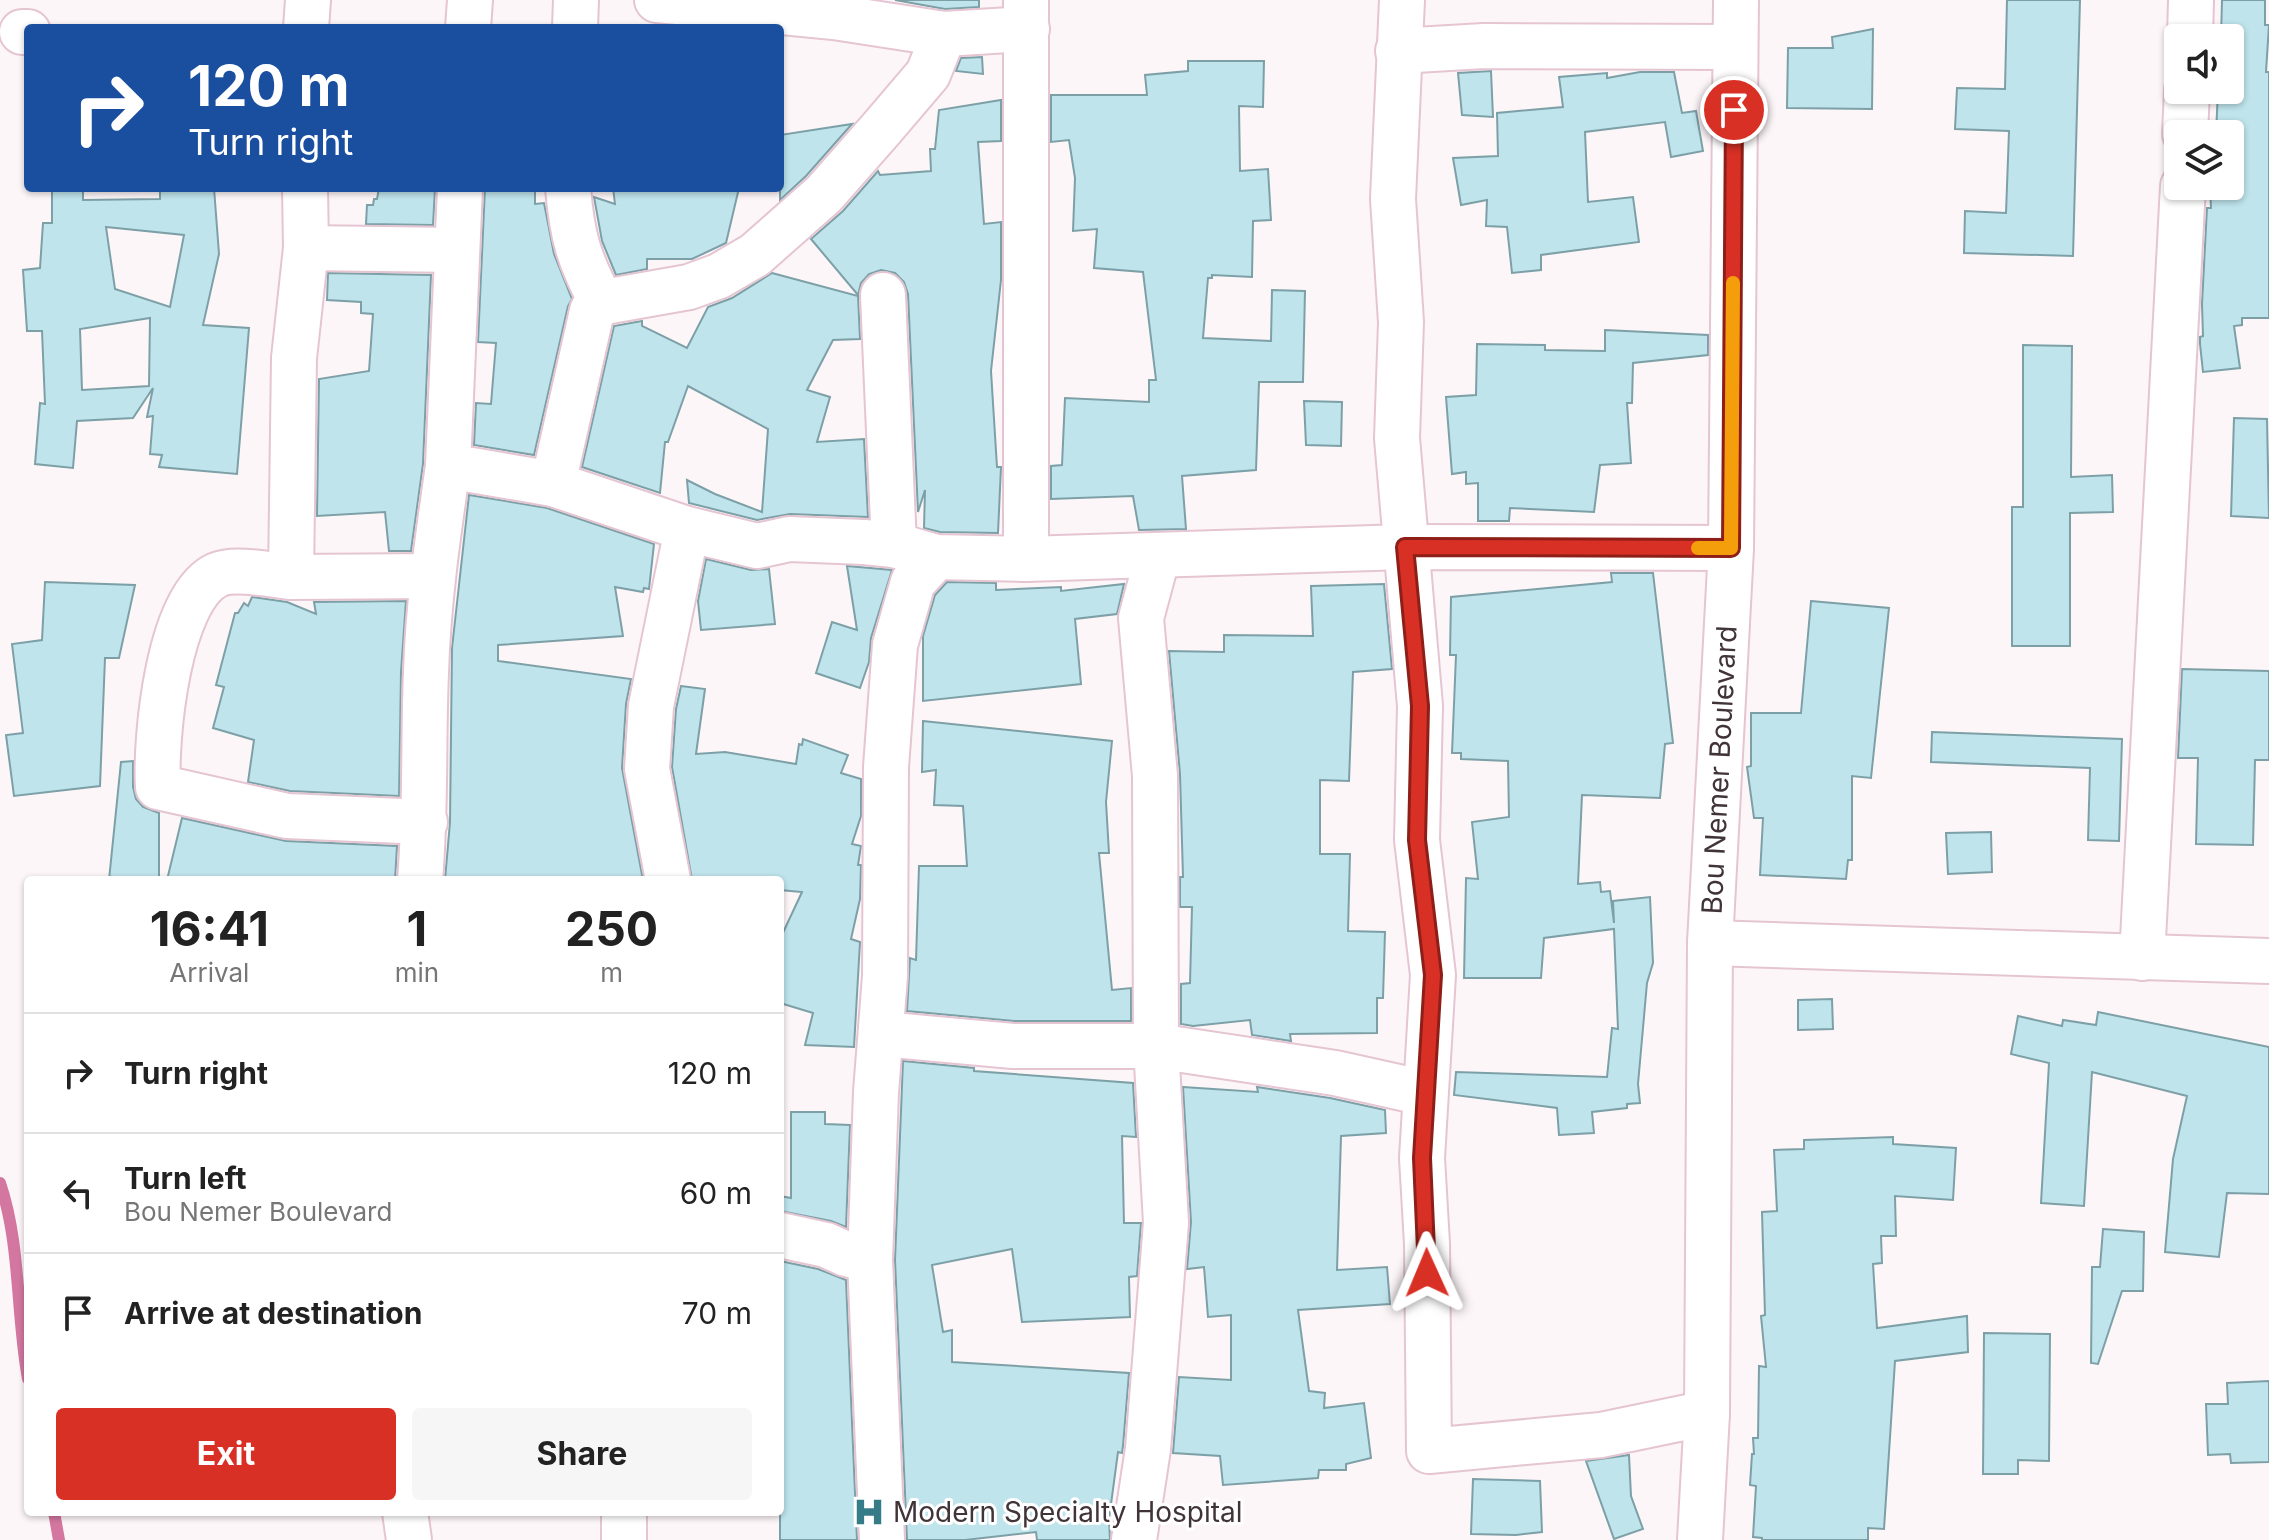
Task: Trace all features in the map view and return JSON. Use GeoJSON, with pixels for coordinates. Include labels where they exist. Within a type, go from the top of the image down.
{"type":"FeatureCollection","features":[{"type":"Feature","properties":{"kind":"street"},"geometry":{"type":"LineString","coordinates":[[306,24],[308,0]]}},
{"type":"Feature","properties":{"kind":"street"},"geometry":{"type":"LineString","coordinates":[[468,24],[470,0]]}},
{"type":"Feature","properties":{"kind":"street"},"geometry":{"type":"LineString","coordinates":[[575,24],[576,0]]}},
{"type":"Feature","properties":{"kind":"street"},"geometry":{"type":"LineString","coordinates":[[657,0],[834,17],[944,34],[1027,15],[1026,559]]}},
{"type":"Feature","properties":{"kind":"street"},"geometry":{"type":"LineString","coordinates":[[1402,0],[1393,199],[1401,322],[1397,438],[1420,706],[1417,840],[1433,975],[1422,1158],[1427,1244],[1429,1451],[1601,1435],[1707,1413]]}},
{"type":"Feature","properties":{"kind":"street","name":"Bou Nemer Boulevard"},"geometry":{"type":"LineString","coordinates":[[1700,1540],[1707,1413],[1710,943],[1731,548],[1736,0]]}},
{"type":"Feature","properties":{"kind":"street"},"geometry":{"type":"LineString","coordinates":[[2190,24],[2191,0]]}},
{"type":"Feature","properties":{"kind":"street"},"geometry":{"type":"LineString","coordinates":[[553,484],[592,311],[602,303],[689,287],[719,276],[755,255],[824,194],[882,128],[928,74],[944,34]]}},
{"type":"Feature","properties":{"kind":"street"},"geometry":{"type":"LineString","coordinates":[[1398,51],[1484,46],[1735,47]]}},
{"type":"Feature","properties":{"kind":"street"},"geometry":{"type":"LineString","coordinates":[[291,577],[294,358],[306,248],[305,192]]}},
{"type":"Feature","properties":{"kind":"street"},"geometry":{"type":"LineString","coordinates":[[420,876],[425,822],[426,673],[432,576],[448,466],[460,192]]}},
{"type":"Feature","properties":{"kind":"street"},"geometry":{"type":"LineString","coordinates":[[568,192],[573,236],[581,262],[602,303]]}},
{"type":"Feature","properties":{"kind":"street"},"geometry":{"type":"LineString","coordinates":[[2142,958],[2182,200]]}},
{"type":"Feature","properties":{"kind":"street"},"geometry":{"type":"LineString","coordinates":[[306,248],[456,250]]}},
{"type":"Feature","properties":{"kind":"street"},"geometry":{"type":"LineString","coordinates":[[883,295],[894,545]]}},
{"type":"Feature","properties":{"kind":"street"},"geometry":{"type":"LineString","coordinates":[[448,466],[553,484],[687,529],[757,546],[789,539],[894,545],[936,557],[1026,559],[1405,547],[1731,548]]}},
{"type":"Feature","properties":{"kind":"street"},"geometry":{"type":"LineString","coordinates":[[667,876],[647,769],[651,706],[687,529]]}},
{"type":"Feature","properties":{"kind":"street"},"geometry":{"type":"LineString","coordinates":[[1134,1540],[1148,1449],[1166,1223],[1161,1089],[1156,1046],[1155,776],[1141,618],[1158,555]]}},
{"type":"Feature","properties":{"kind":"street"},"geometry":{"type":"LineString","coordinates":[[882,1540],[870,1260],[876,1092],[885,976],[886,767],[895,645],[913,582],[936,557]]}},
{"type":"Feature","properties":{"kind":"street"},"geometry":{"type":"LineString","coordinates":[[425,822],[287,816],[158,787],[156,757],[169,660],[194,597],[217,575],[242,572],[291,577],[432,576]]}},
{"type":"Feature","properties":{"kind":"street"},"geometry":{"type":"LineString","coordinates":[[1710,943],[2269,961]]}},
{"type":"Feature","properties":{"kind":"street"},"geometry":{"type":"LineString","coordinates":[[882,1034],[1013,1046],[1156,1046],[1335,1073],[1425,1093]]}},
{"type":"Feature","properties":{"kind":"street"},"geometry":{"type":"LineString","coordinates":[[784,1236],[826,1245],[870,1260]]}},
{"type":"Feature","properties":{"kind":"street"},"geometry":{"type":"LineString","coordinates":[[406,1516],[409,1540]]}},
{"type":"Feature","properties":{"kind":"street"},"geometry":{"type":"LineString","coordinates":[[624,1516],[624,1540]]}},
{"type":"Feature","properties":{"kind":"building"},"geometry":{"type":"Polygon","coordinates":[[[895,0],[979,0],[979,7],[945,9],[895,0]]]}},
{"type":"Feature","properties":{"kind":"building"},"geometry":{"type":"Polygon","coordinates":[[[2007,0],[2080,0],[2073,256],[1964,253],[1965,211],[2006,213],[2009,131],[1955,129],[1957,88],[2005,89],[2007,0]]]}},
{"type":"Feature","properties":{"kind":"building"},"geometry":{"type":"Polygon","coordinates":[[[2222,0],[2265,0],[2265,25],[2269,25],[2266,72],[2269,72],[2269,318],[2242,318],[2242,325],[2234,326],[2240,368],[2203,372],[2200,337],[2203,336],[2207,208],[2211,208],[2211,200],[2244,200],[2244,120],[2217,120],[2217,104],[2244,104],[2244,24],[2221,24],[2222,0]]]}},
{"type":"Feature","properties":{"kind":"building"},"geometry":{"type":"Polygon","coordinates":[[[1873,29],[1872,109],[1787,108],[1788,48],[1833,48],[1832,37],[1873,29]]]}},
{"type":"Feature","properties":{"kind":"building"},"geometry":{"type":"Polygon","coordinates":[[[982,57],[983,74],[956,71],[961,58],[982,57]]]}},
{"type":"Feature","properties":{"kind":"building"},"geometry":{"type":"Polygon","coordinates":[[[1188,61],[1264,61],[1263,107],[1239,106],[1240,171],[1268,169],[1271,220],[1253,221],[1252,277],[1212,275],[1208,278],[1203,338],[1271,341],[1272,290],[1305,291],[1303,382],[1259,382],[1256,470],[1182,476],[1186,529],[1139,530],[1133,496],[1051,499],[1051,466],[1062,465],[1065,398],[1149,402],[1149,380],[1156,380],[1143,272],[1094,268],[1097,229],[1073,231],[1075,178],[1069,140],[1051,142],[1051,95],[1147,95],[1145,75],[1188,71],[1188,61]]]}},
{"type":"Feature","properties":{"kind":"building"},"geometry":{"type":"Polygon","coordinates":[[[1491,71],[1493,117],[1462,115],[1458,73],[1491,71]]]}},
{"type":"Feature","properties":{"kind":"building"},"geometry":{"type":"Polygon","coordinates":[[[1640,72],[1674,72],[1682,113],[1696,111],[1703,151],[1671,157],[1665,122],[1585,132],[1588,202],[1633,197],[1639,242],[1541,255],[1541,270],[1512,273],[1507,227],[1486,226],[1487,200],[1461,205],[1453,158],[1498,156],[1497,113],[1563,107],[1559,77],[1607,73],[1607,78],[1640,72]]]}},
{"type":"Feature","properties":{"kind":"building"},"geometry":{"type":"Polygon","coordinates":[[[1001,100],[1001,141],[978,142],[984,224],[1001,222],[1001,280],[991,371],[997,467],[1001,467],[998,533],[940,532],[924,528],[925,490],[918,512],[908,294],[904,282],[895,273],[881,270],[869,274],[861,283],[858,295],[811,239],[843,211],[878,171],[880,175],[931,171],[930,149],[935,149],[939,110],[1001,100]]]}},
{"type":"Feature","properties":{"kind":"building"},"geometry":{"type":"Polygon","coordinates":[[[852,124],[780,200],[780,192],[784,192],[784,134],[852,124]]]}},
{"type":"Feature","properties":{"kind":"building"},"geometry":{"type":"Polygon","coordinates":[[[52,192],[83,192],[83,200],[160,199],[160,192],[214,192],[219,254],[203,325],[249,328],[237,474],[159,467],[162,455],[150,454],[153,416],[147,417],[153,388],[133,418],[77,421],[73,468],[35,464],[40,403],[45,404],[42,331],[27,331],[23,270],[40,268],[43,223],[52,223],[52,192]],[[106,227],[115,289],[170,307],[184,235],[106,227]],[[150,318],[80,329],[82,390],[149,386],[150,318]]]}},
{"type":"Feature","properties":{"kind":"building"},"geometry":{"type":"Polygon","coordinates":[[[378,192],[435,192],[433,225],[366,224],[367,205],[373,205],[374,199],[377,199],[378,192]]]}},
{"type":"Feature","properties":{"kind":"building"},"geometry":{"type":"Polygon","coordinates":[[[485,192],[535,192],[535,204],[544,203],[554,254],[572,299],[534,455],[474,445],[476,403],[491,404],[496,343],[478,342],[485,192]]]}},
{"type":"Feature","properties":{"kind":"building"},"geometry":{"type":"Polygon","coordinates":[[[614,192],[738,192],[726,243],[692,259],[647,259],[647,269],[616,275],[602,241],[594,197],[615,204],[614,192]]]}},
{"type":"Feature","properties":{"kind":"building"},"geometry":{"type":"Polygon","coordinates":[[[328,273],[431,275],[423,464],[411,551],[389,551],[385,512],[317,516],[319,379],[369,371],[373,314],[361,313],[361,302],[327,300],[328,273]]]}},
{"type":"Feature","properties":{"kind":"building"},"geometry":{"type":"Polygon","coordinates":[[[772,273],[858,296],[860,339],[833,340],[807,390],[830,397],[817,442],[864,439],[868,517],[790,514],[757,520],[689,503],[687,480],[762,512],[768,429],[688,386],[668,442],[665,442],[660,493],[582,467],[614,326],[642,321],[642,326],[687,348],[708,307],[732,298],[772,273]]]}},
{"type":"Feature","properties":{"kind":"building"},"geometry":{"type":"Polygon","coordinates":[[[1605,330],[1708,335],[1708,355],[1633,363],[1632,403],[1627,403],[1631,463],[1600,465],[1594,512],[1510,508],[1509,521],[1478,521],[1478,483],[1466,484],[1466,472],[1452,474],[1446,397],[1476,395],[1477,344],[1545,345],[1545,350],[1605,351],[1605,330]]]}},
{"type":"Feature","properties":{"kind":"building"},"geometry":{"type":"Polygon","coordinates":[[[2023,345],[2072,346],[2071,477],[2112,475],[2113,512],[2070,513],[2070,646],[2012,646],[2012,507],[2023,507],[2023,345]]]}},
{"type":"Feature","properties":{"kind":"building"},"geometry":{"type":"Polygon","coordinates":[[[1304,401],[1342,402],[1341,446],[1306,445],[1304,401]]]}},
{"type":"Feature","properties":{"kind":"building"},"geometry":{"type":"Polygon","coordinates":[[[2234,418],[2267,419],[2269,518],[2231,516],[2234,418]]]}},
{"type":"Feature","properties":{"kind":"building"},"geometry":{"type":"Polygon","coordinates":[[[469,495],[547,508],[654,544],[649,589],[644,588],[643,592],[615,587],[623,636],[498,645],[498,661],[631,679],[626,704],[622,768],[642,876],[445,876],[450,822],[452,648],[469,495]]]}},
{"type":"Feature","properties":{"kind":"building"},"geometry":{"type":"Polygon","coordinates":[[[706,559],[751,570],[769,569],[775,624],[701,630],[698,601],[706,559]]]}},
{"type":"Feature","properties":{"kind":"building"},"geometry":{"type":"Polygon","coordinates":[[[847,566],[892,570],[871,638],[869,662],[860,688],[816,673],[832,622],[857,630],[847,566]]]}},
{"type":"Feature","properties":{"kind":"building"},"geometry":{"type":"Polygon","coordinates":[[[1611,573],[1653,573],[1673,743],[1665,744],[1660,798],[1582,795],[1578,884],[1600,882],[1601,892],[1610,891],[1614,923],[1613,901],[1650,897],[1653,963],[1647,983],[1638,1084],[1640,1103],[1627,1104],[1627,1108],[1592,1112],[1594,1133],[1559,1135],[1557,1108],[1454,1095],[1456,1072],[1607,1077],[1612,1028],[1618,1029],[1614,929],[1544,938],[1541,978],[1464,978],[1466,878],[1478,879],[1472,822],[1509,817],[1508,761],[1461,759],[1461,753],[1452,753],[1456,655],[1450,655],[1451,597],[1612,582],[1611,573]]]}},
{"type":"Feature","properties":{"kind":"building"},"geometry":{"type":"Polygon","coordinates":[[[45,582],[135,585],[119,658],[105,658],[100,786],[14,796],[6,735],[23,733],[12,644],[42,640],[45,582]]]}},
{"type":"Feature","properties":{"kind":"building"},"geometry":{"type":"Polygon","coordinates":[[[947,582],[996,583],[996,590],[1061,587],[1061,591],[1124,584],[1117,614],[1075,619],[1081,684],[923,701],[923,636],[935,595],[947,582]]]}},
{"type":"Feature","properties":{"kind":"building"},"geometry":{"type":"Polygon","coordinates":[[[1384,584],[1392,669],[1353,672],[1349,781],[1320,780],[1320,854],[1350,854],[1348,931],[1385,932],[1383,998],[1377,998],[1377,1033],[1290,1034],[1291,1041],[1252,1035],[1250,1020],[1193,1026],[1181,1024],[1181,984],[1190,983],[1192,907],[1180,907],[1180,877],[1183,877],[1180,774],[1169,651],[1224,652],[1224,635],[1313,636],[1311,586],[1384,584]]]}},
{"type":"Feature","properties":{"kind":"building"},"geometry":{"type":"Polygon","coordinates":[[[252,597],[287,602],[316,614],[314,602],[406,601],[401,672],[399,796],[290,791],[248,782],[254,740],[213,728],[224,687],[216,685],[235,613],[244,603],[248,606],[252,597]]]}},
{"type":"Feature","properties":{"kind":"building"},"geometry":{"type":"Polygon","coordinates":[[[1811,601],[1889,608],[1871,778],[1852,776],[1852,860],[1848,860],[1846,879],[1760,875],[1763,818],[1754,818],[1747,767],[1751,766],[1751,713],[1801,713],[1811,601]]]}},
{"type":"Feature","properties":{"kind":"building"},"geometry":{"type":"Polygon","coordinates":[[[2182,669],[2269,671],[2269,760],[2255,760],[2253,845],[2196,844],[2198,758],[2178,758],[2182,669]]]}},
{"type":"Feature","properties":{"kind":"building"},"geometry":{"type":"Polygon","coordinates":[[[681,686],[705,689],[696,754],[725,752],[796,764],[799,744],[802,745],[803,739],[848,755],[841,773],[861,779],[861,816],[852,844],[861,846],[858,865],[861,865],[860,899],[851,939],[860,942],[854,1047],[805,1045],[813,1013],[784,1004],[784,930],[802,892],[784,890],[784,876],[691,876],[672,767],[676,709],[681,686]]]}},
{"type":"Feature","properties":{"kind":"building"},"geometry":{"type":"Polygon","coordinates":[[[923,721],[1112,741],[1106,802],[1109,853],[1099,853],[1112,990],[1131,988],[1131,1021],[1014,1021],[907,1011],[910,958],[916,960],[919,866],[967,866],[963,806],[934,805],[936,770],[922,772],[923,721]]]}},
{"type":"Feature","properties":{"kind":"building"},"geometry":{"type":"Polygon","coordinates":[[[1932,732],[2122,739],[2119,841],[2088,840],[2090,768],[1931,762],[1932,732]]]}},
{"type":"Feature","properties":{"kind":"building"},"geometry":{"type":"Polygon","coordinates":[[[133,761],[136,799],[143,807],[159,813],[159,876],[109,876],[121,762],[133,761]]]}},
{"type":"Feature","properties":{"kind":"building"},"geometry":{"type":"Polygon","coordinates":[[[182,818],[286,841],[397,846],[395,876],[168,876],[182,818]]]}},
{"type":"Feature","properties":{"kind":"building"},"geometry":{"type":"Polygon","coordinates":[[[1991,832],[1992,872],[1948,874],[1946,833],[1991,832]]]}},
{"type":"Feature","properties":{"kind":"building"},"geometry":{"type":"Polygon","coordinates":[[[1832,999],[1833,1029],[1798,1030],[1798,1000],[1832,999]]]}},
{"type":"Feature","properties":{"kind":"building"},"geometry":{"type":"Polygon","coordinates":[[[2098,1012],[2269,1047],[2269,1194],[2227,1193],[2219,1257],[2165,1252],[2173,1159],[2187,1096],[2092,1072],[2084,1206],[2041,1203],[2049,1063],[2011,1054],[2018,1016],[2062,1026],[2063,1020],[2096,1025],[2098,1012]]]}},
{"type":"Feature","properties":{"kind":"building"},"geometry":{"type":"Polygon","coordinates":[[[903,1061],[974,1068],[974,1071],[1133,1083],[1136,1137],[1122,1136],[1124,1223],[1141,1223],[1137,1276],[1129,1277],[1130,1317],[1022,1322],[1012,1249],[932,1265],[943,1332],[952,1330],[952,1362],[1129,1373],[1123,1446],[1122,1453],[1118,1452],[1109,1519],[1110,1540],[1037,1540],[1036,1532],[965,1540],[907,1540],[895,1260],[903,1061]]]}},
{"type":"Feature","properties":{"kind":"building"},"geometry":{"type":"Polygon","coordinates":[[[1183,1087],[1258,1092],[1257,1087],[1385,1110],[1386,1133],[1341,1136],[1337,1270],[1387,1267],[1390,1304],[1298,1310],[1309,1391],[1325,1393],[1324,1408],[1364,1403],[1371,1458],[1346,1464],[1346,1470],[1319,1470],[1318,1478],[1223,1485],[1220,1456],[1173,1453],[1179,1377],[1231,1380],[1231,1315],[1208,1317],[1204,1267],[1187,1269],[1191,1222],[1183,1087]]]}},
{"type":"Feature","properties":{"kind":"building"},"geometry":{"type":"Polygon","coordinates":[[[791,1112],[825,1112],[825,1124],[850,1125],[846,1227],[784,1212],[784,1197],[791,1198],[791,1112]]]}},
{"type":"Feature","properties":{"kind":"building"},"geometry":{"type":"Polygon","coordinates":[[[1893,1137],[1893,1144],[1956,1148],[1953,1200],[1895,1196],[1896,1236],[1881,1236],[1882,1263],[1873,1264],[1877,1328],[1967,1316],[1968,1352],[1895,1361],[1884,1529],[1868,1528],[1868,1540],[1762,1540],[1753,1537],[1756,1486],[1750,1485],[1753,1438],[1758,1438],[1759,1366],[1766,1367],[1761,1316],[1765,1315],[1762,1212],[1777,1211],[1774,1150],[1804,1149],[1804,1140],[1893,1137]]]}},
{"type":"Feature","properties":{"kind":"building"},"geometry":{"type":"Polygon","coordinates":[[[2103,1229],[2144,1232],[2143,1291],[2122,1291],[2098,1364],[2091,1363],[2092,1267],[2100,1267],[2103,1229]]]}},
{"type":"Feature","properties":{"kind":"building"},"geometry":{"type":"Polygon","coordinates":[[[784,1262],[818,1269],[846,1280],[857,1540],[780,1540],[780,1516],[784,1516],[784,1262]]]}},
{"type":"Feature","properties":{"kind":"building"},"geometry":{"type":"Polygon","coordinates":[[[1984,1333],[2050,1334],[2049,1461],[2018,1460],[2018,1474],[1983,1474],[1984,1333]]]}},
{"type":"Feature","properties":{"kind":"building"},"geometry":{"type":"Polygon","coordinates":[[[2269,1381],[2269,1462],[2231,1463],[2230,1454],[2208,1455],[2206,1404],[2228,1404],[2227,1383],[2269,1381]]]}},
{"type":"Feature","properties":{"kind":"building"},"geometry":{"type":"Polygon","coordinates":[[[1629,1455],[1631,1496],[1643,1529],[1614,1539],[1586,1461],[1629,1455]]]}},
{"type":"Feature","properties":{"kind":"building"},"geometry":{"type":"Polygon","coordinates":[[[1473,1479],[1540,1481],[1542,1532],[1471,1534],[1473,1479]]]}},
{"type":"Feature","properties":{"kind":"waterway"},"geometry":{"type":"LineString","coordinates":[[0,1183],[12,1231],[24,1354]]}},
{"type":"Feature","properties":{"kind":"waterway"},"geometry":{"type":"LineString","coordinates":[[55,1516],[59,1540]]}},
{"type":"Feature","properties":{"kind":"slow traffic"},"geometry":{"type":"LineString","coordinates":[[1698,548],[1731,548],[1733,283]]}},
{"type":"Feature","properties":{"kind":"place","name":"Modern Specialty Hospital"},"geometry":{"type":"Point","coordinates":[869,1512]}},
{"type":"Feature","properties":{"kind":"route"},"geometry":{"type":"LineString","coordinates":[[1427,1273],[1422,1158],[1433,975],[1417,840],[1420,706],[1405,547],[1731,548],[1734,110]]}}]}
